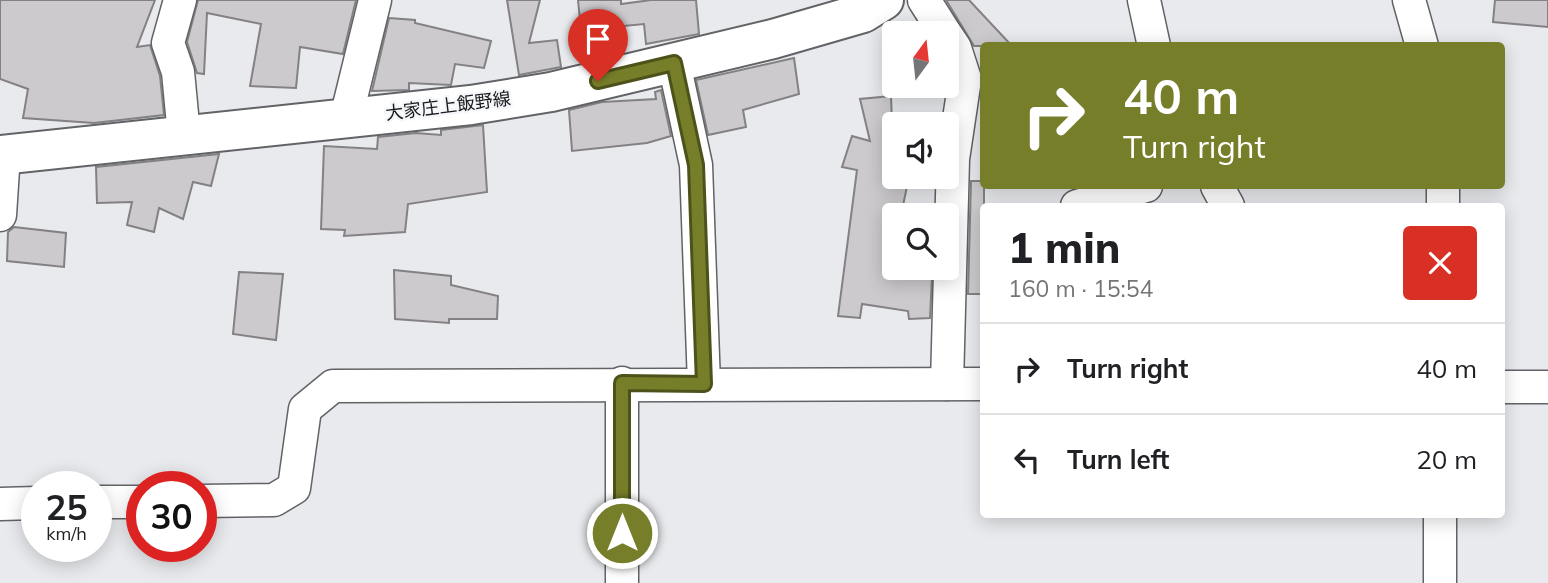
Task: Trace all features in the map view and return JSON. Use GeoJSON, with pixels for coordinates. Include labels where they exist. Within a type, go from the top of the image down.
{"type":"FeatureCollection","features":[{"type":"Feature","properties":{"kind":"main road","name":"大家庄上飯野線"},"geometry":{"type":"LineString","coordinates":[[2,154],[471,105],[538,94],[674,63],[863,13],[884,0]]}},
{"type":"Feature","properties":{"kind":"street"},"geometry":{"type":"LineString","coordinates":[[180,0],[167,43],[178,72],[184,135]]}},
{"type":"Feature","properties":{"kind":"street"},"geometry":{"type":"LineString","coordinates":[[345,118],[375,0]]}},
{"type":"Feature","properties":{"kind":"street"},"geometry":{"type":"LineString","coordinates":[[925,0],[938,21]]}},
{"type":"Feature","properties":{"kind":"street"},"geometry":{"type":"LineString","coordinates":[[1144,0],[1153,42]]}},
{"type":"Feature","properties":{"kind":"street"},"geometry":{"type":"LineString","coordinates":[[1409,0],[1421,42]]}},
{"type":"Feature","properties":{"kind":"street"},"geometry":{"type":"LineString","coordinates":[[947,384],[953,159],[965,79],[959,60]]}},
{"type":"Feature","properties":{"kind":"street"},"geometry":{"type":"LineString","coordinates":[[674,63],[696,165],[704,384]]}},
{"type":"Feature","properties":{"kind":"street"},"geometry":{"type":"LineString","coordinates":[[0,215],[2,154]]}},
{"type":"Feature","properties":{"kind":"street"},"geometry":{"type":"LineString","coordinates":[[1087,203],[1136,189]]}},
{"type":"Feature","properties":{"kind":"street"},"geometry":{"type":"LineString","coordinates":[[217,501],[274,500],[294,488],[305,409],[333,386],[622,383],[980,384]]}},
{"type":"Feature","properties":{"kind":"street"},"geometry":{"type":"LineString","coordinates":[[622,383],[622,583]]}},
{"type":"Feature","properties":{"kind":"street"},"geometry":{"type":"LineString","coordinates":[[1505,387],[1548,387]]}},
{"type":"Feature","properties":{"kind":"street"},"geometry":{"type":"LineString","coordinates":[[0,503],[21,503]]}},
{"type":"Feature","properties":{"kind":"street"},"geometry":{"type":"LineString","coordinates":[[1440,518],[1440,583]]}},
{"type":"Feature","properties":{"kind":"building"},"geometry":{"type":"Polygon","coordinates":[[[0,0],[155,0],[137,47],[150,45],[160,76],[164,115],[94,123],[23,118],[28,89],[0,79],[0,0]]]}},
{"type":"Feature","properties":{"kind":"building"},"geometry":{"type":"Polygon","coordinates":[[[198,0],[356,0],[343,54],[300,47],[296,88],[250,86],[261,24],[207,13],[204,74],[197,73],[187,42],[198,0]]]}},
{"type":"Feature","properties":{"kind":"building"},"geometry":{"type":"Polygon","coordinates":[[[507,0],[540,0],[529,43],[557,40],[561,67],[519,75],[507,0]]]}},
{"type":"Feature","properties":{"kind":"building"},"geometry":{"type":"Polygon","coordinates":[[[578,0],[621,0],[621,4],[651,0],[696,0],[699,34],[646,44],[644,24],[581,30],[578,0]]]}},
{"type":"Feature","properties":{"kind":"building"},"geometry":{"type":"Polygon","coordinates":[[[946,0],[969,0],[1008,42],[980,42],[980,46],[974,46],[946,0]]]}},
{"type":"Feature","properties":{"kind":"building"},"geometry":{"type":"Polygon","coordinates":[[[1495,0],[1548,0],[1548,27],[1493,22],[1495,0]]]}},
{"type":"Feature","properties":{"kind":"building"},"geometry":{"type":"Polygon","coordinates":[[[389,18],[415,20],[415,23],[491,41],[484,68],[455,64],[451,85],[409,83],[409,90],[372,91],[389,18]]]}},
{"type":"Feature","properties":{"kind":"building"},"geometry":{"type":"Polygon","coordinates":[[[794,58],[799,94],[743,110],[746,127],[708,135],[696,80],[794,58]]]}},
{"type":"Feature","properties":{"kind":"building"},"geometry":{"type":"Polygon","coordinates":[[[661,90],[671,136],[647,143],[572,151],[569,110],[602,102],[656,99],[655,92],[661,90]]]}},
{"type":"Feature","properties":{"kind":"building"},"geometry":{"type":"Polygon","coordinates":[[[891,98],[892,112],[882,112],[882,189],[906,189],[904,203],[882,203],[882,280],[932,280],[930,318],[909,319],[908,311],[862,304],[860,318],[838,316],[857,170],[842,167],[852,136],[870,141],[860,99],[891,98]]]}},
{"type":"Feature","properties":{"kind":"building"},"geometry":{"type":"Polygon","coordinates":[[[483,125],[487,192],[408,204],[405,232],[344,236],[345,230],[321,229],[324,146],[377,149],[378,137],[416,133],[441,135],[441,130],[483,125]]]}},
{"type":"Feature","properties":{"kind":"building"},"geometry":{"type":"Polygon","coordinates":[[[219,154],[211,186],[193,182],[183,219],[159,208],[154,232],[127,225],[132,202],[97,203],[96,167],[219,154]]]}},
{"type":"Feature","properties":{"kind":"building"},"geometry":{"type":"Polygon","coordinates":[[[971,181],[980,181],[980,189],[984,189],[984,203],[980,203],[980,294],[968,294],[971,181]]]}},
{"type":"Feature","properties":{"kind":"building"},"geometry":{"type":"Polygon","coordinates":[[[14,227],[66,233],[64,267],[7,261],[8,232],[14,227]]]}},
{"type":"Feature","properties":{"kind":"building"},"geometry":{"type":"Polygon","coordinates":[[[394,270],[451,276],[451,285],[498,296],[497,319],[449,319],[449,323],[395,319],[394,270]]]}},
{"type":"Feature","properties":{"kind":"building"},"geometry":{"type":"Polygon","coordinates":[[[239,272],[283,274],[276,340],[233,334],[239,272]]]}},
{"type":"Feature","properties":{"kind":"route"},"geometry":{"type":"LineString","coordinates":[[598,81],[674,63],[696,165],[704,384],[622,383],[622,533]]}}]}
